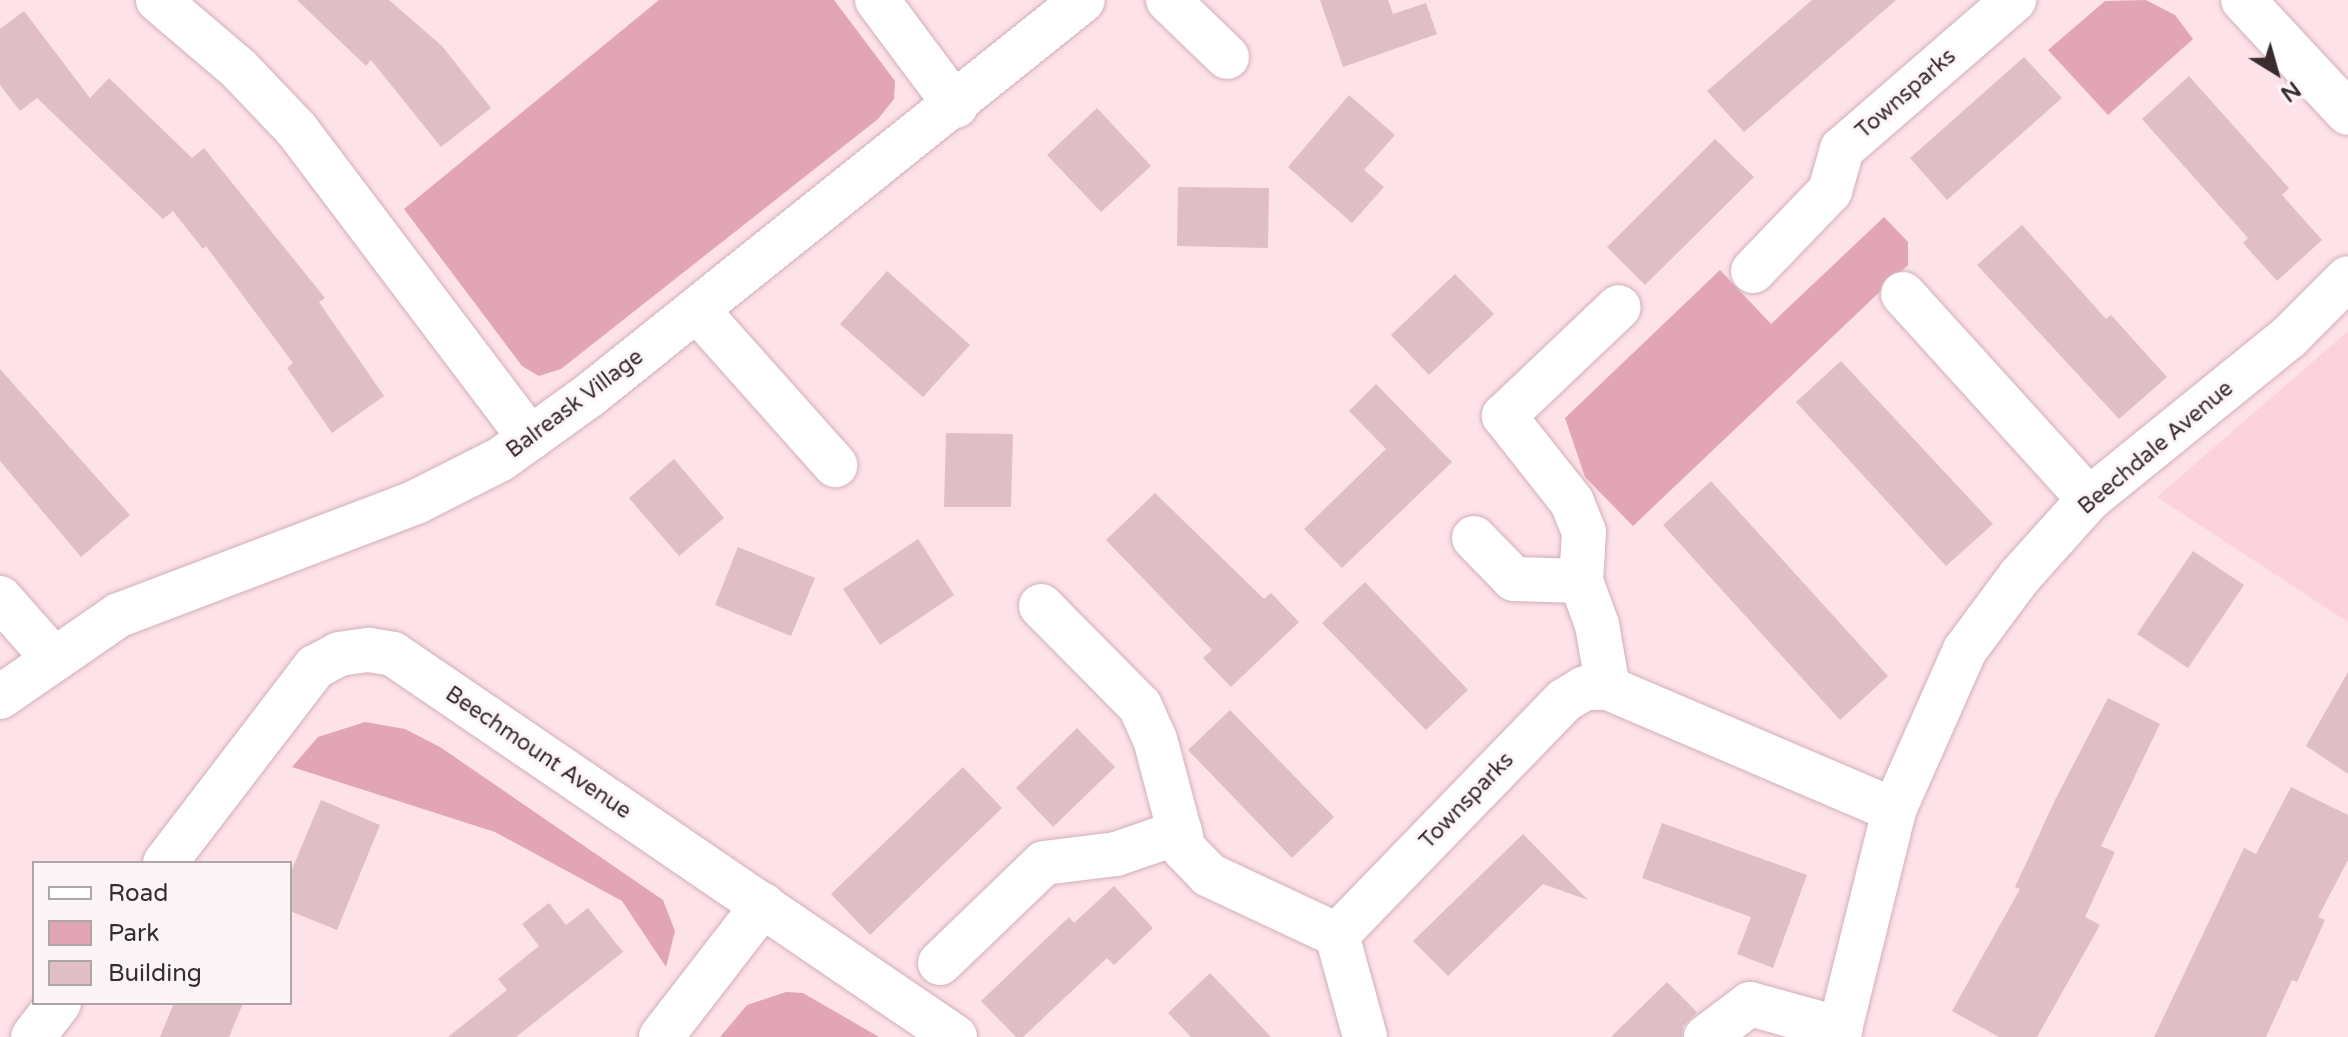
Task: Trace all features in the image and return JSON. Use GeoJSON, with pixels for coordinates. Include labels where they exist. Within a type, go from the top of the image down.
{"type":"FeatureCollection","features":[{"type":"Feature","properties":{"kind":"street"},"geometry":{"type":"LineString","coordinates":[[158,0],[239,69],[297,130],[530,438]]}},
{"type":"Feature","properties":{"kind":"street"},"geometry":{"type":"LineString","coordinates":[[877,0],[956,106]]}},
{"type":"Feature","properties":{"kind":"street","name":"Balreask Village"},"geometry":{"type":"LineString","coordinates":[[0,697],[52,657],[119,615],[416,502],[501,459],[697,310],[956,106],[1083,0]]}},
{"type":"Feature","properties":{"kind":"street"},"geometry":{"type":"LineString","coordinates":[[1168,0],[1227,57]]}},
{"type":"Feature","properties":{"kind":"street","name":"Townsparks"},"geometry":{"type":"LineString","coordinates":[[1753,271],[1830,191],[1842,149],[2014,0]]}},
{"type":"Feature","properties":{"kind":"street"},"geometry":{"type":"LineString","coordinates":[[2243,0],[2348,113]]}},
{"type":"Feature","properties":{"kind":"street","name":"Beechdale Avenue"},"geometry":{"type":"LineString","coordinates":[[1840,1033],[1894,810],[1965,650],[2020,576],[2089,499],[2278,347],[2348,278]]}},
{"type":"Feature","properties":{"kind":"street"},"geometry":{"type":"LineString","coordinates":[[1903,294],[2089,499]]}},
{"type":"Feature","properties":{"kind":"street"},"geometry":{"type":"LineString","coordinates":[[1619,307],[1504,416],[1572,502],[1584,532],[1581,581],[1597,625],[1608,688],[1894,810]]}},
{"type":"Feature","properties":{"kind":"street"},"geometry":{"type":"LineString","coordinates":[[697,310],[835,465]]}},
{"type":"Feature","properties":{"kind":"street"},"geometry":{"type":"LineString","coordinates":[[1474,538],[1514,579],[1581,581]]}},
{"type":"Feature","properties":{"kind":"street"},"geometry":{"type":"LineString","coordinates":[[0,598],[52,657]]}},
{"type":"Feature","properties":{"kind":"street"},"geometry":{"type":"LineString","coordinates":[[1041,606],[1140,706],[1155,739],[1184,849],[1209,875],[1337,935],[1365,1037]]}},
{"type":"Feature","properties":{"kind":"street","name":"Beechmount Avenue"},"geometry":{"type":"LineString","coordinates":[[167,861],[315,667],[339,654],[369,650],[393,654],[955,1037]]}},
{"type":"Feature","properties":{"kind":"street","name":"Townsparks"},"geometry":{"type":"LineString","coordinates":[[1337,935],[1565,700],[1585,688],[1608,688]]}},
{"type":"Feature","properties":{"kind":"street"},"geometry":{"type":"LineString","coordinates":[[940,963],[1044,863],[1116,854],[1180,832]]}},
{"type":"Feature","properties":{"kind":"street"},"geometry":{"type":"LineString","coordinates":[[661,1037],[763,905]]}},
{"type":"Feature","properties":{"kind":"street"},"geometry":{"type":"LineString","coordinates":[[1706,1037],[1750,1004],[1840,1033]]}},
{"type":"Feature","properties":{"kind":"street"},"geometry":{"type":"LineString","coordinates":[[33,1037],[57,1005]]}},
{"type":"Feature","properties":{"kind":"shaded area"},"geometry":{"type":"Polygon","coordinates":[[[2348,331],[2348,622],[2157,497],[2348,331]]]}},
{"type":"Feature","properties":{"kind":"green space"},"geometry":{"type":"Polygon","coordinates":[[[659,0],[834,0],[895,81],[894,99],[878,119],[561,369],[539,376],[522,366],[404,209],[659,0]]]}},
{"type":"Feature","properties":{"kind":"green space"},"geometry":{"type":"Polygon","coordinates":[[[2146,0],[2175,15],[2193,39],[2108,115],[2048,50],[2105,1],[2146,0]]]}},
{"type":"Feature","properties":{"kind":"green space"},"geometry":{"type":"Polygon","coordinates":[[[1884,217],[1908,242],[1908,265],[1633,526],[1585,477],[1565,418],[1720,270],[1771,324],[1884,217]]]}},
{"type":"Feature","properties":{"kind":"green space"},"geometry":{"type":"Polygon","coordinates":[[[365,722],[405,729],[440,747],[663,900],[675,931],[666,967],[622,901],[495,832],[292,767],[318,737],[365,722]]]}},
{"type":"Feature","properties":{"kind":"green space"},"geometry":{"type":"Polygon","coordinates":[[[786,992],[803,993],[879,1037],[720,1037],[747,1005],[786,992]]]}},
{"type":"Feature","properties":{"kind":"building"},"geometry":{"type":"Polygon","coordinates":[[[297,0],[389,0],[442,46],[491,108],[441,147],[371,60],[366,66],[297,0]]]}},
{"type":"Feature","properties":{"kind":"building"},"geometry":{"type":"Polygon","coordinates":[[[1320,0],[1388,0],[1393,14],[1426,3],[1437,34],[1343,67],[1320,0]]]}},
{"type":"Feature","properties":{"kind":"building"},"geometry":{"type":"Polygon","coordinates":[[[1812,0],[1896,0],[1744,132],[1707,91],[1812,0]]]}},
{"type":"Feature","properties":{"kind":"building"},"geometry":{"type":"Polygon","coordinates":[[[24,11],[90,98],[109,78],[192,158],[204,148],[325,298],[319,302],[384,396],[332,433],[287,368],[293,363],[206,246],[203,249],[173,211],[163,219],[37,98],[20,111],[0,85],[0,29],[24,11]]]}},
{"type":"Feature","properties":{"kind":"building"},"geometry":{"type":"Polygon","coordinates":[[[2024,57],[2062,98],[1947,200],[1910,158],[2024,57]]]}},
{"type":"Feature","properties":{"kind":"building"},"geometry":{"type":"Polygon","coordinates":[[[2189,76],[2289,188],[2282,195],[2322,240],[2277,281],[2243,243],[2248,238],[2142,119],[2189,76]]]}},
{"type":"Feature","properties":{"kind":"building"},"geometry":{"type":"Polygon","coordinates":[[[1349,95],[1395,135],[1364,170],[1384,187],[1352,223],[1288,167],[1349,95]]]}},
{"type":"Feature","properties":{"kind":"building"},"geometry":{"type":"Polygon","coordinates":[[[1097,108],[1151,166],[1101,212],[1047,155],[1097,108]]]}},
{"type":"Feature","properties":{"kind":"building"},"geometry":{"type":"Polygon","coordinates":[[[1715,139],[1754,177],[1645,285],[1607,247],[1715,139]]]}},
{"type":"Feature","properties":{"kind":"building"},"geometry":{"type":"Polygon","coordinates":[[[1178,187],[1269,188],[1268,248],[1177,246],[1178,187]]]}},
{"type":"Feature","properties":{"kind":"building"},"geometry":{"type":"Polygon","coordinates":[[[2022,225],[2106,319],[2111,315],[2167,377],[2119,419],[1977,265],[2022,225]]]}},
{"type":"Feature","properties":{"kind":"building"},"geometry":{"type":"Polygon","coordinates":[[[887,271],[970,345],[923,397],[840,324],[887,271]]]}},
{"type":"Feature","properties":{"kind":"building"},"geometry":{"type":"Polygon","coordinates":[[[1455,274],[1494,314],[1429,375],[1391,335],[1455,274]]]}},
{"type":"Feature","properties":{"kind":"building"},"geometry":{"type":"Polygon","coordinates":[[[1841,361],[1993,524],[1946,566],[1796,402],[1841,361]]]}},
{"type":"Feature","properties":{"kind":"building"},"geometry":{"type":"Polygon","coordinates":[[[0,369],[130,515],[81,557],[0,461],[0,369]]]}},
{"type":"Feature","properties":{"kind":"building"},"geometry":{"type":"Polygon","coordinates":[[[1376,384],[1452,462],[1342,568],[1304,529],[1386,449],[1349,411],[1376,384]]]}},
{"type":"Feature","properties":{"kind":"building"},"geometry":{"type":"Polygon","coordinates":[[[946,433],[1013,434],[1011,507],[944,507],[946,433]]]}},
{"type":"Feature","properties":{"kind":"building"},"geometry":{"type":"Polygon","coordinates":[[[674,459],[724,518],[679,556],[629,498],[674,459]]]}},
{"type":"Feature","properties":{"kind":"building"},"geometry":{"type":"Polygon","coordinates":[[[1711,481],[1888,676],[1840,720],[1663,525],[1711,481]]]}},
{"type":"Feature","properties":{"kind":"building"},"geometry":{"type":"Polygon","coordinates":[[[1155,493],[1264,599],[1271,593],[1299,622],[1231,687],[1203,658],[1212,650],[1106,540],[1155,493]]]}},
{"type":"Feature","properties":{"kind":"building"},"geometry":{"type":"Polygon","coordinates":[[[918,539],[954,595],[880,645],[843,589],[918,539]]]}},
{"type":"Feature","properties":{"kind":"building"},"geometry":{"type":"Polygon","coordinates":[[[738,547],[815,578],[791,636],[715,605],[738,547]]]}},
{"type":"Feature","properties":{"kind":"building"},"geometry":{"type":"Polygon","coordinates":[[[2193,551],[2244,585],[2188,668],[2137,634],[2193,551]]]}},
{"type":"Feature","properties":{"kind":"building"},"geometry":{"type":"Polygon","coordinates":[[[1365,582],[1468,690],[1426,730],[1322,623],[1365,582]]]}},
{"type":"Feature","properties":{"kind":"building"},"geometry":{"type":"Polygon","coordinates":[[[2348,672],[2348,774],[2306,746],[2348,672]]]}},
{"type":"Feature","properties":{"kind":"building"},"geometry":{"type":"Polygon","coordinates":[[[2108,698],[2160,724],[2101,846],[2115,852],[2085,917],[2100,925],[2037,1037],[1999,1037],[1952,1011],[2020,889],[2015,887],[2055,800],[2108,698]]]}},
{"type":"Feature","properties":{"kind":"building"},"geometry":{"type":"Polygon","coordinates":[[[1230,710],[1334,817],[1292,858],[1188,750],[1230,710]]]}},
{"type":"Feature","properties":{"kind":"building"},"geometry":{"type":"Polygon","coordinates":[[[1077,728],[1115,767],[1053,827],[1016,788],[1077,728]]]}},
{"type":"Feature","properties":{"kind":"building"},"geometry":{"type":"Polygon","coordinates":[[[963,767],[1002,808],[870,935],[831,894],[963,767]]]}},
{"type":"Feature","properties":{"kind":"building"},"geometry":{"type":"Polygon","coordinates":[[[2291,787],[2348,815],[2348,860],[2318,917],[2325,920],[2297,982],[2292,980],[2266,1037],[2154,1037],[2244,848],[2256,854],[2291,787]]]}},
{"type":"Feature","properties":{"kind":"building"},"geometry":{"type":"Polygon","coordinates":[[[321,800],[380,825],[337,930],[292,912],[292,869],[321,800]]]}},
{"type":"Feature","properties":{"kind":"building"},"geometry":{"type":"Polygon","coordinates":[[[1662,823],[1807,875],[1773,968],[1737,954],[1751,917],[1642,878],[1662,823]]]}},
{"type":"Feature","properties":{"kind":"building"},"geometry":{"type":"Polygon","coordinates":[[[1523,834],[1588,900],[1543,884],[1448,976],[1413,941],[1523,834]]]}},
{"type":"Feature","properties":{"kind":"building"},"geometry":{"type":"Polygon","coordinates":[[[1114,886],[1153,928],[1114,965],[1107,958],[1023,1037],[1016,1037],[981,1001],[1069,917],[1074,923],[1114,886]]]}},
{"type":"Feature","properties":{"kind":"building"},"geometry":{"type":"Polygon","coordinates":[[[549,903],[566,925],[588,908],[623,952],[516,1037],[448,1037],[507,990],[498,979],[539,946],[522,924],[549,903]]]}},
{"type":"Feature","properties":{"kind":"building"},"geometry":{"type":"Polygon","coordinates":[[[1210,973],[1271,1037],[1191,1037],[1168,1013],[1210,973]]]}},
{"type":"Feature","properties":{"kind":"building"},"geometry":{"type":"Polygon","coordinates":[[[1667,982],[1697,1012],[1683,1026],[1682,1037],[1611,1037],[1667,982]]]}},
{"type":"Feature","properties":{"kind":"building"},"geometry":{"type":"Polygon","coordinates":[[[173,1005],[242,1005],[229,1037],[160,1037],[173,1005]]]}}]}
